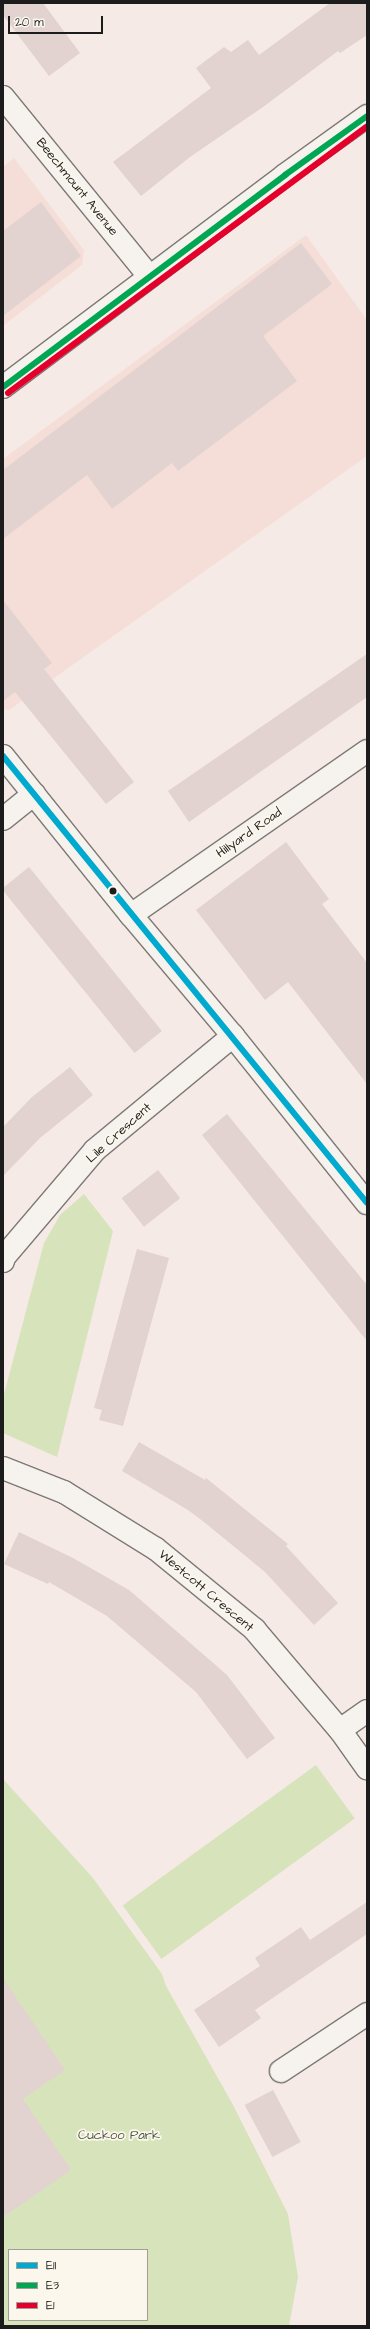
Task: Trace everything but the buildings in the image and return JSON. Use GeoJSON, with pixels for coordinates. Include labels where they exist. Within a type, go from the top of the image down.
{"type":"FeatureCollection","features":[{"type":"Feature","properties":{"kind":"street","name":"Beechmount Avenue"},"geometry":{"type":"LineString","coordinates":[[3,97],[150,277]]}},
{"type":"Feature","properties":{"kind":"street"},"geometry":{"type":"LineString","coordinates":[[3,387],[285,175],[367,116]]}},
{"type":"Feature","properties":{"kind":"street","name":"Hillyard Road"},"geometry":{"type":"LineString","coordinates":[[131,915],[367,751]]}},
{"type":"Feature","properties":{"kind":"street"},"geometry":{"type":"LineString","coordinates":[[3,756],[131,915],[233,1036],[367,1203]]}},
{"type":"Feature","properties":{"kind":"street"},"geometry":{"type":"LineString","coordinates":[[3,819],[34,794]]}},
{"type":"Feature","properties":{"kind":"street","name":"Lile Crescent"},"geometry":{"type":"LineString","coordinates":[[3,1261],[4,1257],[96,1150],[233,1036]]}},
{"type":"Feature","properties":{"kind":"street","name":"Westcott Crescent"},"geometry":{"type":"LineString","coordinates":[[3,1468],[64,1492],[156,1549],[254,1629],[340,1730],[367,1768]]}},
{"type":"Feature","properties":{"kind":"street"},"geometry":{"type":"LineString","coordinates":[[340,1730],[367,1711]]}},
{"type":"Feature","properties":{"kind":"street"},"geometry":{"type":"LineString","coordinates":[[281,2071],[367,2014]]}},
{"type":"Feature","properties":{"kind":"shaded area"},"geometry":{"type":"Polygon","coordinates":[[[14,158],[84,250],[82,265],[3,326],[3,167],[14,158]]]}},
{"type":"Feature","properties":{"kind":"shaded area"},"geometry":{"type":"Polygon","coordinates":[[[306,235],[367,320],[367,456],[9,710],[3,709],[3,459],[306,235]]]}},
{"type":"Feature","properties":{"kind":"green space"},"geometry":{"type":"Polygon","coordinates":[[[84,1194],[113,1231],[57,1457],[3,1433],[3,1398],[44,1243],[60,1215],[84,1194]]]}},
{"type":"Feature","properties":{"kind":"green space"},"geometry":{"type":"Polygon","coordinates":[[[316,1765],[355,1818],[161,1959],[123,1905],[316,1765]]]}},
{"type":"Feature","properties":{"kind":"green space","name":"Cuckoo Park"},"geometry":{"type":"Polygon","coordinates":[[[3,1779],[93,1878],[162,1974],[166,1986],[232,2103],[288,2214],[298,2277],[289,2326],[3,2326],[3,1779]]]}},
{"type":"Feature","properties":{"kind":"transit line","name":"E3"},"geometry":{"type":"LineString","coordinates":[[3,387],[285,175],[367,116]]}},
{"type":"Feature","properties":{"kind":"transit line","name":"E1"},"geometry":{"type":"LineString","coordinates":[[8,393],[367,126]]}},
{"type":"Feature","properties":{"kind":"transit line","name":"E11"},"geometry":{"type":"LineString","coordinates":[[3,756],[367,1203]]}}]}
